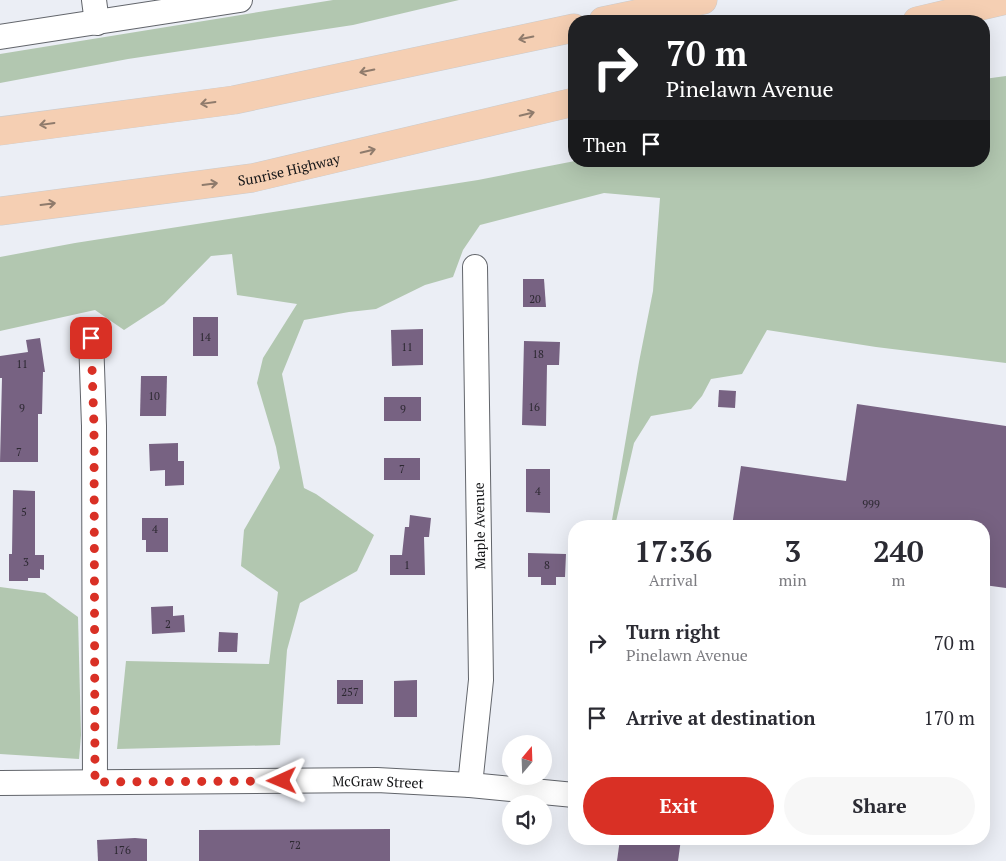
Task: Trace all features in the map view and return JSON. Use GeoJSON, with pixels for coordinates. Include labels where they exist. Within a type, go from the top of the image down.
{"type":"FeatureCollection","features":[{"type":"Feature","properties":{"kind":"highway"},"geometry":{"type":"LineString","coordinates":[[632,15],[703,0]]}},
{"type":"Feature","properties":{"kind":"highway"},"geometry":{"type":"LineString","coordinates":[[942,15],[1006,0]]}},
{"type":"Feature","properties":{"kind":"highway"},"geometry":{"type":"LineString","coordinates":[[0,130],[234,100],[568,29]]}},
{"type":"Feature","properties":{"kind":"highway","name":"Sunrise Highway"},"geometry":{"type":"LineString","coordinates":[[0,210],[252,178],[568,103]]}},
{"type":"Feature","properties":{"kind":"street"},"geometry":{"type":"LineString","coordinates":[[0,37],[95,12],[240,0]]}},
{"type":"Feature","properties":{"kind":"street","name":"Maple Avenue"},"geometry":{"type":"LineString","coordinates":[[470,785],[481,680],[475,267]]}},
{"type":"Feature","properties":{"kind":"street"},"geometry":{"type":"LineString","coordinates":[[91,338],[94,426],[95,782]]}},
{"type":"Feature","properties":{"kind":"street","name":"McGraw Street"},"geometry":{"type":"LineString","coordinates":[[0,783],[377,780],[470,785],[568,794]]}},
{"type":"Feature","properties":{"kind":"green space"},"geometry":{"type":"Polygon","coordinates":[[[333,0],[459,0],[353,25],[128,59],[0,83],[0,54],[333,0]]]}},
{"type":"Feature","properties":{"kind":"green space"},"geometry":{"type":"Polygon","coordinates":[[[1006,76],[1006,363],[876,347],[767,330],[742,374],[711,379],[702,396],[691,409],[651,416],[634,443],[616,520],[612,520],[653,291],[660,198],[604,193],[480,225],[463,250],[453,277],[425,285],[376,309],[304,320],[282,374],[304,488],[316,494],[374,535],[357,571],[300,603],[287,650],[280,745],[117,749],[126,661],[269,664],[278,592],[241,566],[244,530],[280,468],[276,447],[257,383],[263,358],[297,304],[237,295],[232,254],[211,256],[164,304],[124,330],[95,310],[0,331],[0,257],[75,243],[478,180],[568,162],[568,167],[990,167],[990,78],[1006,76]]]}},
{"type":"Feature","properties":{"kind":"green space"},"geometry":{"type":"Polygon","coordinates":[[[0,587],[45,593],[78,617],[81,735],[79,759],[0,754],[0,587]]]}},
{"type":"Feature","properties":{"kind":"building"},"geometry":{"type":"Polygon","coordinates":[[[523,279],[544,279],[546,307],[523,307],[523,279]]]}},
{"type":"Feature","properties":{"kind":"building"},"geometry":{"type":"Polygon","coordinates":[[[193,317],[218,317],[218,356],[193,356],[193,317]]]}},
{"type":"Feature","properties":{"kind":"building"},"geometry":{"type":"Polygon","coordinates":[[[423,329],[423,365],[392,366],[391,330],[423,329]]]}},
{"type":"Feature","properties":{"kind":"building"},"geometry":{"type":"Polygon","coordinates":[[[40,338],[45,372],[43,372],[42,414],[38,414],[38,462],[0,462],[2,378],[0,378],[0,356],[28,352],[26,340],[40,338]]]}},
{"type":"Feature","properties":{"kind":"building"},"geometry":{"type":"Polygon","coordinates":[[[524,341],[560,342],[559,365],[547,365],[546,426],[522,425],[524,341]]]}},
{"type":"Feature","properties":{"kind":"building"},"geometry":{"type":"Polygon","coordinates":[[[141,376],[167,376],[166,416],[140,416],[141,376]]]}},
{"type":"Feature","properties":{"kind":"building"},"geometry":{"type":"Polygon","coordinates":[[[719,390],[736,391],[735,408],[718,407],[719,390]]]}},
{"type":"Feature","properties":{"kind":"building"},"geometry":{"type":"Polygon","coordinates":[[[384,397],[421,397],[421,421],[384,421],[384,397]]]}},
{"type":"Feature","properties":{"kind":"building"},"geometry":{"type":"Polygon","coordinates":[[[857,404],[1006,426],[1006,588],[990,586],[990,520],[733,520],[741,466],[846,481],[857,404]]]}},
{"type":"Feature","properties":{"kind":"building"},"geometry":{"type":"Polygon","coordinates":[[[178,443],[178,461],[184,461],[184,485],[165,486],[165,470],[150,471],[149,444],[178,443]]]}},
{"type":"Feature","properties":{"kind":"building"},"geometry":{"type":"Polygon","coordinates":[[[384,458],[420,458],[420,480],[384,480],[384,458]]]}},
{"type":"Feature","properties":{"kind":"building"},"geometry":{"type":"Polygon","coordinates":[[[526,469],[550,469],[550,513],[526,512],[526,469]]]}},
{"type":"Feature","properties":{"kind":"building"},"geometry":{"type":"Polygon","coordinates":[[[13,490],[35,491],[35,555],[44,555],[44,570],[40,569],[40,578],[28,578],[28,581],[9,581],[9,554],[12,554],[13,490]]]}},
{"type":"Feature","properties":{"kind":"building"},"geometry":{"type":"Polygon","coordinates":[[[410,515],[431,518],[429,537],[424,537],[425,575],[390,575],[390,555],[402,555],[405,527],[409,527],[410,515]]]}},
{"type":"Feature","properties":{"kind":"building"},"geometry":{"type":"Polygon","coordinates":[[[142,518],[168,518],[168,552],[146,552],[146,540],[142,540],[142,518]]]}},
{"type":"Feature","properties":{"kind":"building"},"geometry":{"type":"Polygon","coordinates":[[[528,553],[566,554],[565,577],[556,577],[556,585],[541,585],[541,577],[528,577],[528,553]]]}},
{"type":"Feature","properties":{"kind":"building"},"geometry":{"type":"Polygon","coordinates":[[[173,606],[173,616],[184,615],[185,632],[152,634],[151,607],[173,606]]]}},
{"type":"Feature","properties":{"kind":"building"},"geometry":{"type":"Polygon","coordinates":[[[219,632],[238,633],[237,652],[218,652],[219,632]]]}},
{"type":"Feature","properties":{"kind":"building"},"geometry":{"type":"Polygon","coordinates":[[[337,680],[363,680],[363,704],[337,704],[337,680]]]}},
{"type":"Feature","properties":{"kind":"building"},"geometry":{"type":"Polygon","coordinates":[[[417,680],[417,717],[394,717],[394,681],[417,680]]]}},
{"type":"Feature","properties":{"kind":"building"},"geometry":{"type":"Polygon","coordinates":[[[390,829],[390,861],[199,861],[199,830],[390,829]]]}},
{"type":"Feature","properties":{"kind":"building"},"geometry":{"type":"Polygon","coordinates":[[[147,839],[147,861],[98,861],[97,840],[147,839]]]}},
{"type":"Feature","properties":{"kind":"building"},"geometry":{"type":"Polygon","coordinates":[[[619,845],[680,845],[678,861],[617,861],[619,845]]]}},
{"type":"Feature","properties":{"kind":"route"},"geometry":{"type":"LineString","coordinates":[[91,338],[94,426],[95,782],[282,781]]}}]}
